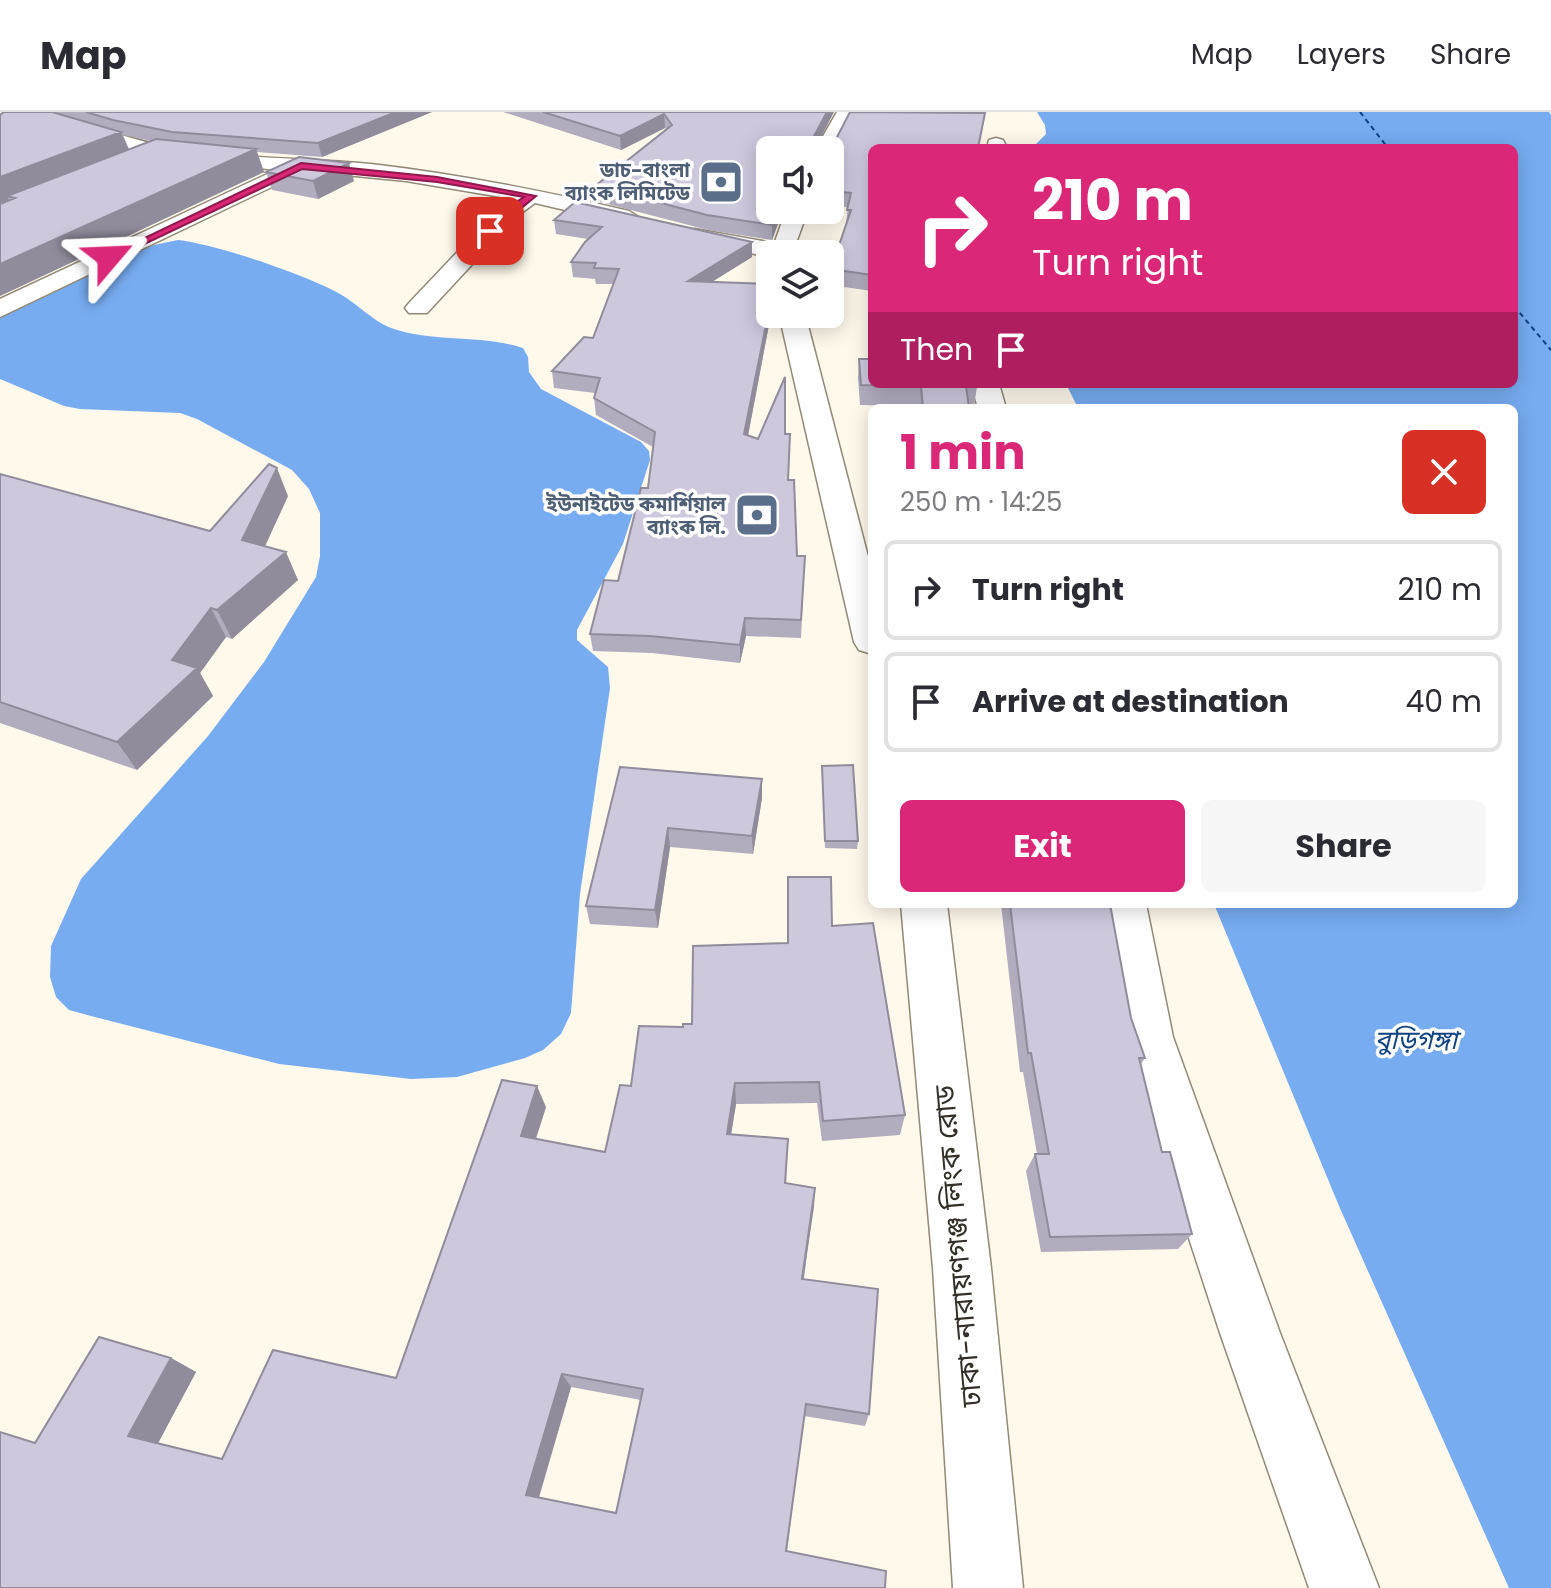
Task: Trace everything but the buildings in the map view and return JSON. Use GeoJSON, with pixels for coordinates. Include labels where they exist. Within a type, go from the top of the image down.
{"type":"FeatureCollection","features":[{"type":"Feature","properties":{"kind":"main road"},"geometry":{"type":"LineString","coordinates":[[20,112],[114,142],[163,152],[237,162],[437,179],[531,196],[644,222]]}},
{"type":"Feature","properties":{"kind":"main road"},"geometry":{"type":"LineString","coordinates":[[833,136],[846,112]]}},
{"type":"Feature","properties":{"kind":"main road"},"geometry":{"type":"LineString","coordinates":[[133,164],[163,152]]}},
{"type":"Feature","properties":{"kind":"main road"},"geometry":{"type":"LineString","coordinates":[[0,309],[301,166]]}},
{"type":"Feature","properties":{"kind":"main road"},"geometry":{"type":"LineString","coordinates":[[418,308],[508,212],[531,196]]}},
{"type":"Feature","properties":{"kind":"main road"},"geometry":{"type":"LineString","coordinates":[[670,228],[720,243],[756,248]]}},
{"type":"Feature","properties":{"kind":"main road"},"geometry":{"type":"LineString","coordinates":[[795,328],[868,626]]}},
{"type":"Feature","properties":{"kind":"main road","name":"ঢাকা-নারায়ণগঞ্জ লিংক রোড"},"geometry":{"type":"LineString","coordinates":[[924,908],[962,1268],[988,1588]]}},
{"type":"Feature","properties":{"kind":"main road"},"geometry":{"type":"LineString","coordinates":[[1124,908],[1148,1037],[1250,1333],[1344,1588]]}},
{"type":"Feature","properties":{"kind":"water","name":"বুড়িগঙ্গা"},"geometry":{"type":"Polygon","coordinates":[[[1037,112],[1549,112],[1551,115],[1551,1588],[1509,1588],[1339,1206],[1216,908],[1518,908],[1518,404],[1076,404],[1068,388],[1518,388],[1518,144],[1036,144],[1046,134],[1045,125],[1037,112]]]}},
{"type":"Feature","properties":{"kind":"water"},"geometry":{"type":"Polygon","coordinates":[[[178,240],[237,254],[306,278],[340,294],[391,328],[407,333],[491,341],[523,348],[528,357],[529,372],[541,389],[641,442],[649,451],[650,460],[623,544],[577,630],[577,640],[608,667],[610,688],[580,894],[571,1013],[561,1034],[543,1050],[525,1058],[457,1077],[411,1079],[279,1064],[69,1010],[56,997],[50,977],[51,946],[81,879],[208,736],[264,662],[316,577],[320,556],[320,513],[309,489],[292,470],[180,413],[64,406],[0,379],[0,317],[149,246],[178,240]]]}},
{"type":"Feature","properties":{"kind":"ferry route"},"geometry":{"type":"LineString","coordinates":[[1360,112],[1385,144]]}},
{"type":"Feature","properties":{"kind":"ferry route"},"geometry":{"type":"LineString","coordinates":[[1518,311],[1551,350]]}},
{"type":"Feature","properties":{"kind":"place","name":"ডাচ-বাংলা ব্যাংক লিমিটেড"},"geometry":{"type":"Point","coordinates":[721,182]}},
{"type":"Feature","properties":{"kind":"place","name":"ইউনাইটেড কমার্শিয়াল ব্যাংক লি."},"geometry":{"type":"Point","coordinates":[757,515]}},
{"type":"Feature","properties":{"kind":"route"},"geometry":{"type":"LineString","coordinates":[[109,257],[301,166],[437,179],[531,196],[508,212],[490,231]]}}]}
